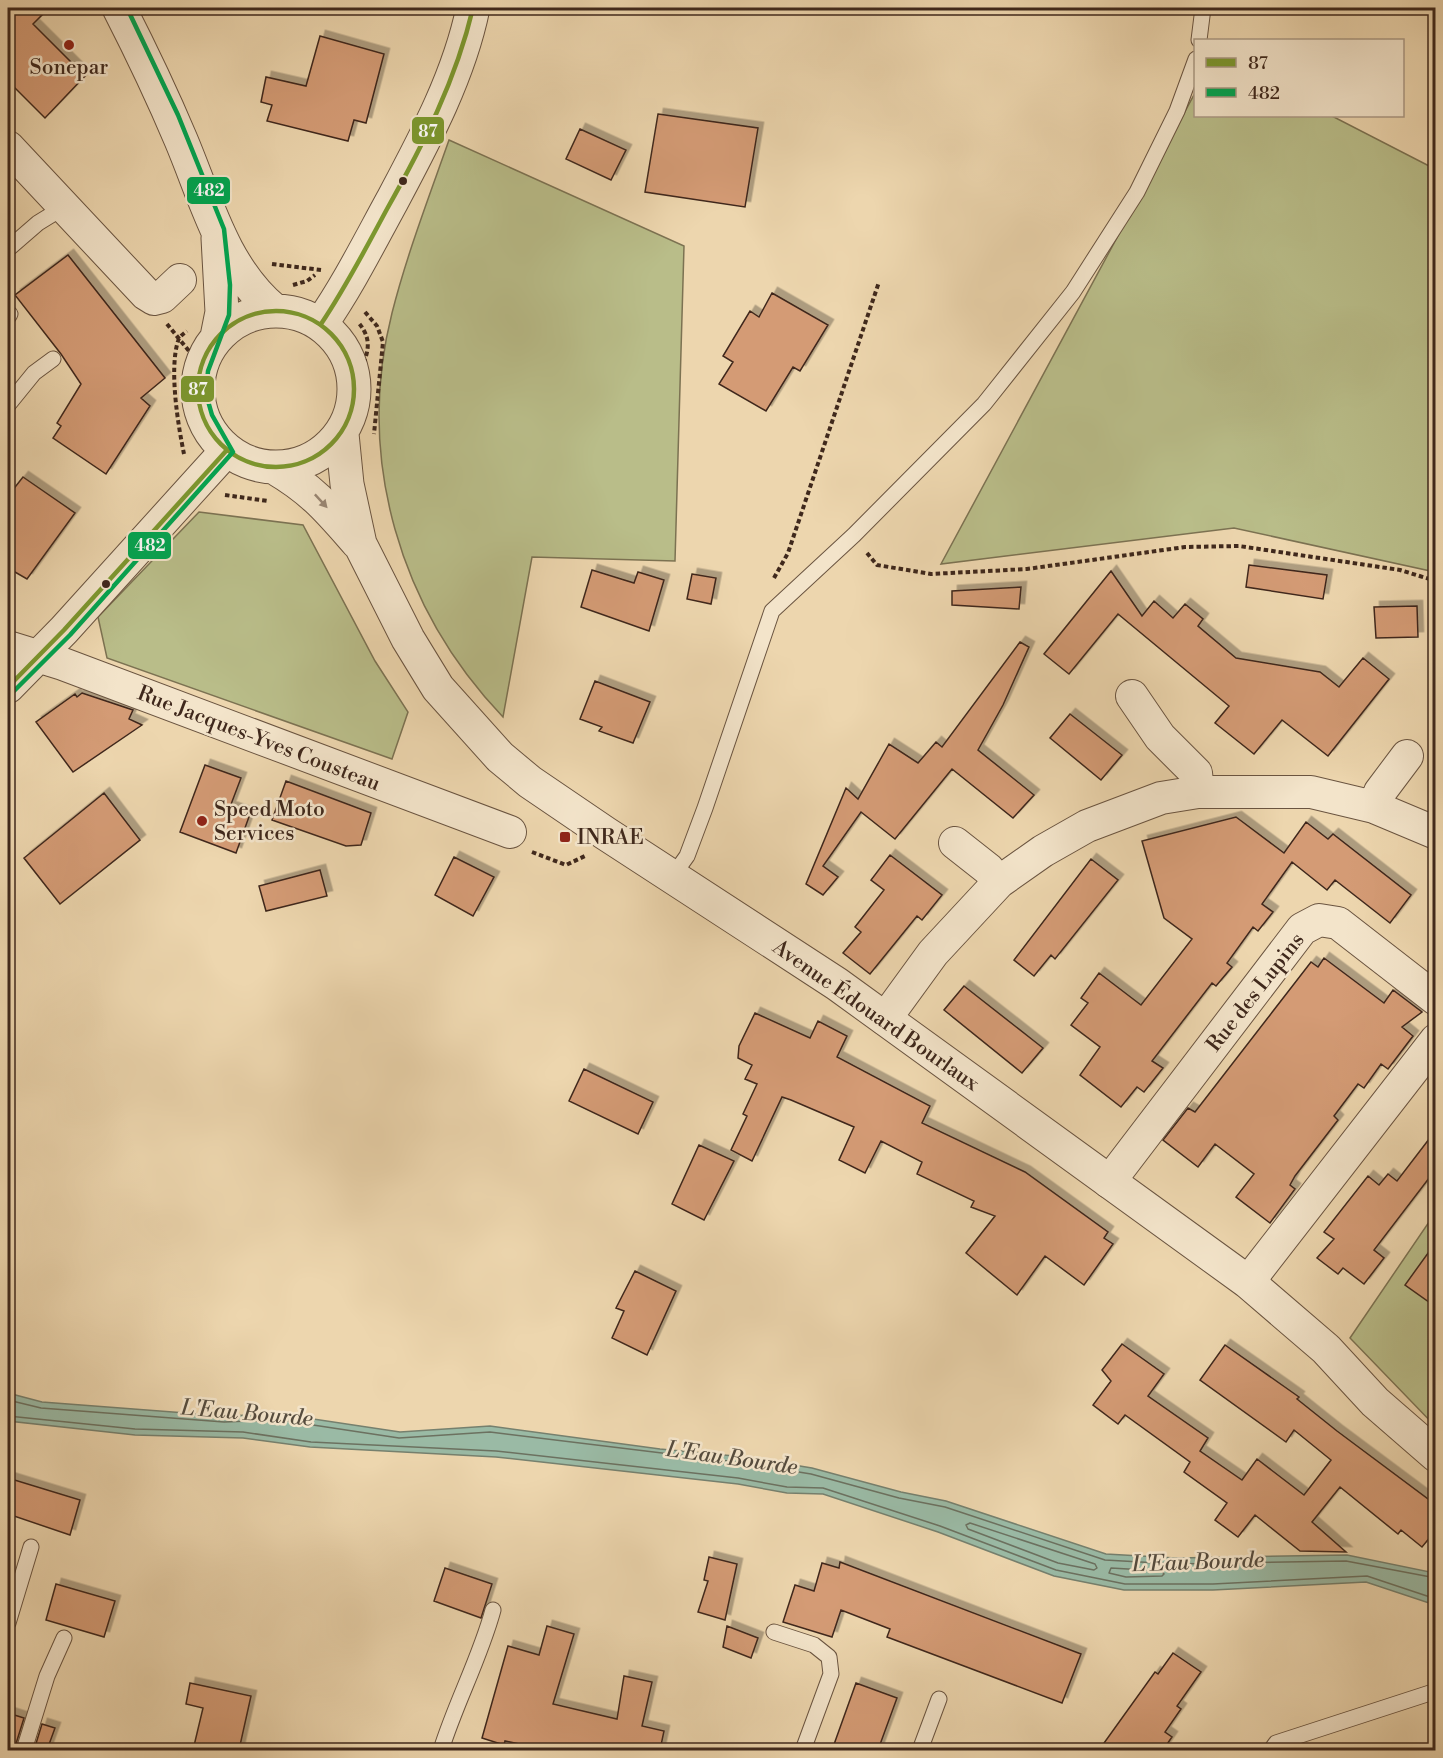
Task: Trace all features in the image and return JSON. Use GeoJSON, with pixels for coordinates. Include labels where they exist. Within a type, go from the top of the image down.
{"type":"FeatureCollection","features":[{"type":"Feature","properties":{"kind":"street"},"geometry":{"type":"LineString","coordinates":[[119,8],[181,140],[218,233],[257,296],[274,310]]}},
{"type":"Feature","properties":{"kind":"street"},"geometry":{"type":"LineString","coordinates":[[321,324],[344,289],[444,97],[468,31],[473,8]]}},
{"type":"Feature","properties":{"kind":"street"},"geometry":{"type":"LineString","coordinates":[[8,147],[146,294],[154,299],[162,297],[180,280]]}},
{"type":"Feature","properties":{"kind":"street"},"geometry":{"type":"LineString","coordinates":[[204,332],[234,323],[253,314],[274,310],[298,313],[321,324],[338,340],[350,361],[355,384],[353,410],[342,434],[324,453],[301,465],[275,468],[249,464],[226,451],[212,434],[202,415],[198,394],[199,372],[206,353],[204,332],[222,312],[218,233]]}},
{"type":"Feature","properties":{"kind":"street","name":"Avenue Édouard Bourlaux"},"geometry":{"type":"LineString","coordinates":[[342,434],[347,484],[360,544],[408,639],[438,688],[500,757],[530,782],[605,833],[837,984],[1248,1282],[1326,1349],[1375,1402],[1436,1455]]}},
{"type":"Feature","properties":{"kind":"street"},"geometry":{"type":"LineString","coordinates":[[8,687],[226,451]]}},
{"type":"Feature","properties":{"kind":"street","name":"Avenue Édouard Bourlaux"},"geometry":{"type":"LineString","coordinates":[[275,468],[312,492],[360,544]]}},
{"type":"Feature","properties":{"kind":"street","name":"Rue Jacques-Yves Cousteau"},"geometry":{"type":"LineString","coordinates":[[8,647],[63,664],[510,832]]}},
{"type":"Feature","properties":{"kind":"street"},"geometry":{"type":"LineString","coordinates":[[1132,696],[1160,737],[1196,772],[1198,792]]}},
{"type":"Feature","properties":{"kind":"street"},"geometry":{"type":"LineString","coordinates":[[1374,807],[1380,792],[1407,756]]}},
{"type":"Feature","properties":{"kind":"street"},"geometry":{"type":"LineString","coordinates":[[885,1018],[933,953],[999,882],[1043,851],[1087,826],[1161,798],[1198,792],[1311,792],[1374,807],[1436,833]]}},
{"type":"Feature","properties":{"kind":"street"},"geometry":{"type":"LineString","coordinates":[[956,843],[988,869],[999,882]]}},
{"type":"Feature","properties":{"kind":"street","name":"Rue des Lupins"},"geometry":{"type":"LineString","coordinates":[[1109,1182],[1302,929],[1320,920],[1338,923],[1436,999]]}},
{"type":"Feature","properties":{"kind":"street"},"geometry":{"type":"LineString","coordinates":[[1248,1282],[1436,1040]]}},
{"type":"Feature","properties":{"kind":"lane"},"geometry":{"type":"LineString","coordinates":[[1199,39],[1203,8]]}},
{"type":"Feature","properties":{"kind":"lane"},"geometry":{"type":"LineString","coordinates":[[672,877],[687,856],[772,611],[854,535],[984,404],[1073,292],[1137,192],[1177,111],[1194,64]]}},
{"type":"Feature","properties":{"kind":"lane"},"geometry":{"type":"LineString","coordinates":[[8,249],[38,223],[64,207]]}},
{"type":"Feature","properties":{"kind":"lane"},"geometry":{"type":"LineString","coordinates":[[8,405],[34,373],[53,359]]}},
{"type":"Feature","properties":{"kind":"lane"},"geometry":{"type":"LineString","coordinates":[[8,1623],[31,1547]]}},
{"type":"Feature","properties":{"kind":"lane"},"geometry":{"type":"LineString","coordinates":[[441,1750],[454,1710],[484,1643],[493,1610]]}},
{"type":"Feature","properties":{"kind":"lane"},"geometry":{"type":"LineString","coordinates":[[774,1632],[814,1645],[829,1657],[831,1674],[803,1750]]}},
{"type":"Feature","properties":{"kind":"lane"},"geometry":{"type":"LineString","coordinates":[[24,1750],[47,1676],[64,1638]]}},
{"type":"Feature","properties":{"kind":"lane"},"geometry":{"type":"LineString","coordinates":[[1271,1750],[1276,1743],[1436,1691]]}},
{"type":"Feature","properties":{"kind":"lane"},"geometry":{"type":"LineString","coordinates":[[920,1750],[939,1699]]}},
{"type":"Feature","properties":{"kind":"path"},"geometry":{"type":"LineString","coordinates":[[242,274],[267,263],[320,269],[328,273],[377,326],[383,342],[374,442]]}},
{"type":"Feature","properties":{"kind":"path"},"geometry":{"type":"LineString","coordinates":[[771,584],[788,553],[879,282]]}},
{"type":"Feature","properties":{"kind":"path"},"geometry":{"type":"LineString","coordinates":[[168,316],[168,327],[190,352],[199,372]]}},
{"type":"Feature","properties":{"kind":"path"},"geometry":{"type":"LineString","coordinates":[[178,339],[204,332]]}},
{"type":"Feature","properties":{"kind":"path"},"geometry":{"type":"LineString","coordinates":[[178,339],[175,384],[186,464],[215,493],[273,501]]}},
{"type":"Feature","properties":{"kind":"path"},"geometry":{"type":"LineString","coordinates":[[854,535],[877,565],[931,574],[1027,569],[1185,547],[1239,546],[1400,570],[1436,581]]}},
{"type":"Feature","properties":{"kind":"path"},"geometry":{"type":"LineString","coordinates":[[510,832],[521,848],[566,865],[594,850],[605,833]]}},
{"type":"Feature","properties":{"kind":"green space"},"geometry":{"type":"Polygon","coordinates":[[[1194,95],[1194,117],[1334,117],[1435,169],[1435,572],[1234,528],[941,564],[1194,95]]]}},
{"type":"Feature","properties":{"kind":"green space"},"geometry":{"type":"Polygon","coordinates":[[[449,140],[684,246],[675,561],[532,557],[503,717],[467,675],[437,629],[413,580],[395,529],[384,477],[379,423],[382,368],[392,313],[411,247],[449,140]]]}},
{"type":"Feature","properties":{"kind":"green space"},"geometry":{"type":"Polygon","coordinates":[[[199,512],[303,525],[375,661],[408,712],[392,759],[107,658],[98,617],[199,512]]]}},
{"type":"Feature","properties":{"kind":"green space"},"geometry":{"type":"Polygon","coordinates":[[[1429,1222],[1436,1227],[1435,1426],[1350,1338],[1429,1222]]]}},
{"type":"Feature","properties":{"kind":"water","name":"L'Eau Bourde"},"geometry":{"type":"Polygon","coordinates":[[[8,1393],[42,1402],[225,1416],[280,1414],[400,1432],[490,1426],[660,1449],[745,1457],[812,1468],[901,1492],[946,1501],[1106,1554],[1176,1558],[1347,1555],[1435,1573],[1435,1605],[1366,1582],[1213,1590],[1124,1590],[1054,1576],[938,1532],[823,1494],[787,1493],[738,1484],[496,1457],[310,1447],[243,1438],[135,1435],[8,1421],[8,1393]]]}},
{"type":"Feature","properties":{"kind":"building"},"geometry":{"type":"Polygon","coordinates":[[[8,8],[49,8],[33,24],[85,76],[45,118],[8,81],[8,8]]]}},
{"type":"Feature","properties":{"kind":"building"},"geometry":{"type":"Polygon","coordinates":[[[320,36],[384,54],[366,123],[354,120],[348,141],[267,121],[272,105],[261,102],[266,77],[306,86],[320,36]]]}},
{"type":"Feature","properties":{"kind":"building"},"geometry":{"type":"Polygon","coordinates":[[[658,114],[758,128],[745,207],[645,192],[658,114]]]}},
{"type":"Feature","properties":{"kind":"building"},"geometry":{"type":"Polygon","coordinates":[[[580,129],[626,150],[611,180],[566,159],[580,129]]]}},
{"type":"Feature","properties":{"kind":"building"},"geometry":{"type":"Polygon","coordinates":[[[68,255],[165,378],[141,398],[150,406],[106,474],[53,438],[61,426],[57,423],[81,384],[61,354],[15,295],[68,255]]]}},
{"type":"Feature","properties":{"kind":"building"},"geometry":{"type":"Polygon","coordinates":[[[772,293],[828,325],[800,371],[793,367],[766,411],[719,384],[733,362],[723,356],[750,311],[759,317],[772,293]]]}},
{"type":"Feature","properties":{"kind":"building"},"geometry":{"type":"Polygon","coordinates":[[[23,477],[75,513],[27,579],[8,568],[8,496],[23,477]]]}},
{"type":"Feature","properties":{"kind":"building"},"geometry":{"type":"Polygon","coordinates":[[[1249,565],[1327,575],[1323,599],[1246,587],[1249,565]]]}},
{"type":"Feature","properties":{"kind":"building"},"geometry":{"type":"Polygon","coordinates":[[[592,570],[634,583],[638,572],[664,580],[649,631],[581,607],[592,570]]]}},
{"type":"Feature","properties":{"kind":"building"},"geometry":{"type":"Polygon","coordinates":[[[1111,571],[1142,616],[1154,601],[1173,618],[1185,604],[1203,619],[1198,626],[1236,658],[1320,672],[1339,687],[1363,658],[1389,679],[1328,756],[1282,720],[1254,754],[1215,723],[1229,706],[1118,614],[1069,674],[1044,654],[1111,571]]]}},
{"type":"Feature","properties":{"kind":"building"},"geometry":{"type":"Polygon","coordinates":[[[692,574],[716,578],[711,604],[687,599],[692,574]]]}},
{"type":"Feature","properties":{"kind":"building"},"geometry":{"type":"Polygon","coordinates":[[[1021,587],[1019,609],[952,605],[952,591],[1021,587]]]}},
{"type":"Feature","properties":{"kind":"building"},"geometry":{"type":"Polygon","coordinates":[[[1417,606],[1418,637],[1376,638],[1374,607],[1417,606]]]}},
{"type":"Feature","properties":{"kind":"building"},"geometry":{"type":"Polygon","coordinates":[[[1020,642],[1029,647],[1003,705],[978,750],[1034,795],[1013,818],[952,769],[895,839],[861,812],[823,866],[838,877],[823,895],[806,884],[846,788],[858,799],[889,744],[918,763],[936,742],[942,747],[1020,642]]]}},
{"type":"Feature","properties":{"kind":"building"},"geometry":{"type":"Polygon","coordinates":[[[595,681],[650,702],[633,743],[599,731],[602,727],[580,719],[595,681]]]}},
{"type":"Feature","properties":{"kind":"building"},"geometry":{"type":"Polygon","coordinates":[[[82,693],[133,710],[129,719],[142,725],[73,772],[36,722],[75,694],[77,697],[82,693]]]}},
{"type":"Feature","properties":{"kind":"building"},"geometry":{"type":"Polygon","coordinates":[[[1070,714],[1122,755],[1101,780],[1050,738],[1070,714]]]}},
{"type":"Feature","properties":{"kind":"building"},"geometry":{"type":"Polygon","coordinates":[[[205,765],[241,778],[230,807],[250,814],[236,853],[180,832],[205,765]]]}},
{"type":"Feature","properties":{"kind":"building"},"geometry":{"type":"Polygon","coordinates":[[[286,781],[371,813],[361,845],[346,846],[272,820],[286,781]]]}},
{"type":"Feature","properties":{"kind":"building"},"geometry":{"type":"Polygon","coordinates":[[[104,793],[140,840],[60,904],[24,858],[104,793]]]}},
{"type":"Feature","properties":{"kind":"building"},"geometry":{"type":"Polygon","coordinates":[[[1236,817],[1284,853],[1306,822],[1328,839],[1333,834],[1411,895],[1390,923],[1335,880],[1327,890],[1292,862],[1262,904],[1273,912],[1258,931],[1253,927],[1227,963],[1232,967],[1216,986],[1212,983],[1152,1061],[1163,1068],[1144,1092],[1137,1087],[1121,1107],[1080,1075],[1100,1047],[1071,1025],[1088,1003],[1081,998],[1099,973],[1141,1005],[1192,939],[1164,918],[1142,841],[1236,817]]]}},
{"type":"Feature","properties":{"kind":"building"},"geometry":{"type":"Polygon","coordinates":[[[890,855],[942,895],[922,920],[917,916],[870,974],[843,953],[861,932],[855,927],[884,890],[871,880],[890,855]]]}},
{"type":"Feature","properties":{"kind":"building"},"geometry":{"type":"Polygon","coordinates":[[[454,857],[494,877],[473,916],[435,895],[454,857]]]}},
{"type":"Feature","properties":{"kind":"building"},"geometry":{"type":"Polygon","coordinates":[[[1091,859],[1118,880],[1055,959],[1051,955],[1034,976],[1014,960],[1091,859]]]}},
{"type":"Feature","properties":{"kind":"building"},"geometry":{"type":"Polygon","coordinates":[[[320,870],[327,896],[266,911],[259,886],[320,870]]]}},
{"type":"Feature","properties":{"kind":"building"},"geometry":{"type":"Polygon","coordinates":[[[1324,958],[1384,1003],[1393,990],[1422,1012],[1402,1027],[1413,1036],[1388,1069],[1381,1064],[1364,1088],[1358,1084],[1334,1116],[1338,1120],[1295,1176],[1290,1185],[1295,1189],[1270,1223],[1236,1197],[1254,1174],[1215,1144],[1198,1167],[1163,1140],[1188,1108],[1195,1112],[1311,962],[1318,967],[1324,958]]]}},
{"type":"Feature","properties":{"kind":"building"},"geometry":{"type":"Polygon","coordinates":[[[964,986],[1043,1048],[1022,1073],[944,1010],[964,986]]]}},
{"type":"Feature","properties":{"kind":"building"},"geometry":{"type":"Polygon","coordinates":[[[755,1013],[810,1038],[818,1021],[847,1036],[837,1057],[930,1106],[922,1123],[1025,1172],[1108,1232],[1104,1238],[1113,1244],[1084,1285],[1045,1256],[1017,1295],[966,1253],[995,1216],[971,1207],[974,1201],[917,1174],[922,1162],[881,1141],[865,1173],[839,1160],[854,1127],[791,1100],[782,1097],[752,1161],[731,1150],[747,1116],[743,1114],[757,1084],[745,1079],[752,1065],[738,1058],[739,1046],[755,1013]]]}},
{"type":"Feature","properties":{"kind":"building"},"geometry":{"type":"Polygon","coordinates":[[[584,1069],[653,1102],[638,1134],[569,1101],[584,1069]]]}},
{"type":"Feature","properties":{"kind":"building"},"geometry":{"type":"Polygon","coordinates":[[[1436,1130],[1436,1169],[1374,1250],[1384,1258],[1364,1284],[1343,1268],[1338,1274],[1317,1258],[1334,1239],[1324,1232],[1368,1176],[1379,1185],[1388,1174],[1397,1181],[1436,1130]]]}},
{"type":"Feature","properties":{"kind":"building"},"geometry":{"type":"Polygon","coordinates":[[[699,1145],[734,1161],[704,1220],[672,1204],[699,1145]]]}},
{"type":"Feature","properties":{"kind":"building"},"geometry":{"type":"Polygon","coordinates":[[[1436,1242],[1436,1307],[1405,1285],[1436,1242]]]}},
{"type":"Feature","properties":{"kind":"building"},"geometry":{"type":"Polygon","coordinates":[[[635,1271],[676,1291],[647,1355],[612,1338],[624,1311],[616,1308],[635,1271]]]}},
{"type":"Feature","properties":{"kind":"building"},"geometry":{"type":"Polygon","coordinates":[[[1122,1344],[1164,1374],[1148,1396],[1208,1438],[1200,1451],[1242,1480],[1257,1459],[1304,1495],[1331,1460],[1294,1430],[1286,1442],[1200,1380],[1225,1345],[1299,1397],[1297,1399],[1337,1431],[1436,1505],[1436,1530],[1422,1547],[1401,1530],[1398,1534],[1340,1487],[1312,1522],[1346,1552],[1300,1551],[1255,1515],[1238,1537],[1215,1520],[1227,1503],[1184,1472],[1190,1462],[1125,1415],[1118,1424],[1093,1405],[1111,1381],[1102,1370],[1122,1344]]]}},
{"type":"Feature","properties":{"kind":"building"},"geometry":{"type":"Polygon","coordinates":[[[8,1478],[80,1500],[70,1535],[8,1514],[8,1478]]]}},
{"type":"Feature","properties":{"kind":"building"},"geometry":{"type":"Polygon","coordinates":[[[709,1557],[737,1564],[725,1620],[698,1612],[708,1581],[704,1580],[709,1557]]]}},
{"type":"Feature","properties":{"kind":"building"},"geometry":{"type":"Polygon","coordinates":[[[840,1562],[1081,1654],[1062,1703],[887,1637],[890,1629],[841,1610],[832,1637],[783,1622],[795,1585],[814,1591],[822,1563],[839,1568],[840,1562]]]}},
{"type":"Feature","properties":{"kind":"building"},"geometry":{"type":"Polygon","coordinates":[[[445,1568],[492,1584],[481,1618],[434,1601],[445,1568]]]}},
{"type":"Feature","properties":{"kind":"building"},"geometry":{"type":"Polygon","coordinates":[[[56,1584],[115,1601],[104,1637],[46,1620],[56,1584]]]}},
{"type":"Feature","properties":{"kind":"building"},"geometry":{"type":"Polygon","coordinates":[[[547,1626],[574,1634],[553,1704],[617,1719],[624,1676],[652,1682],[642,1726],[664,1731],[660,1750],[547,1750],[505,1741],[504,1745],[482,1738],[508,1646],[539,1655],[547,1626]]]}},
{"type":"Feature","properties":{"kind":"building"},"geometry":{"type":"Polygon","coordinates":[[[727,1626],[758,1638],[751,1658],[723,1647],[727,1626]]]}},
{"type":"Feature","properties":{"kind":"building"},"geometry":{"type":"Polygon","coordinates":[[[1173,1653],[1201,1672],[1177,1706],[1181,1709],[1165,1732],[1172,1737],[1163,1750],[1099,1750],[1155,1672],[1158,1674],[1173,1653]]]}},
{"type":"Feature","properties":{"kind":"building"},"geometry":{"type":"Polygon","coordinates":[[[190,1683],[251,1696],[239,1750],[193,1750],[203,1708],[186,1704],[190,1683]]]}},
{"type":"Feature","properties":{"kind":"building"},"geometry":{"type":"Polygon","coordinates":[[[856,1683],[897,1698],[878,1750],[832,1750],[856,1683]]]}},
{"type":"Feature","properties":{"kind":"building"},"geometry":{"type":"Polygon","coordinates":[[[8,1713],[24,1718],[14,1750],[8,1750],[8,1713]]]}},
{"type":"Feature","properties":{"kind":"building"},"geometry":{"type":"Polygon","coordinates":[[[42,1724],[55,1728],[47,1750],[34,1750],[42,1724]]]}},
{"type":"Feature","properties":{"kind":"transit line","name":"482"},"geometry":{"type":"LineString","coordinates":[[13,692],[70,635],[233,452],[212,415],[206,394],[208,371],[229,315],[230,285],[224,229],[178,115],[127,8]]}},
{"type":"Feature","properties":{"kind":"transit line","name":"87"},"geometry":{"type":"LineString","coordinates":[[321,324],[356,267],[426,136],[448,86],[473,8]]}},
{"type":"Feature","properties":{"kind":"transit line","name":"87"},"geometry":{"type":"LineString","coordinates":[[276,311],[291,312],[306,317],[320,324],[331,334],[341,345],[348,359],[353,374],[354,389],[353,404],[348,419],[341,433],[331,444],[320,454],[306,461],[291,466],[276,467],[261,466],[246,461],[232,454],[221,444],[211,433],[204,419],[199,404],[198,389],[199,374],[204,359],[211,345],[221,334],[232,324],[246,317],[261,312],[276,311]]}},
{"type":"Feature","properties":{"kind":"transit line","name":"87"},"geometry":{"type":"LineString","coordinates":[[8,687],[64,630],[226,451]]}},
{"type":"Feature","properties":{"kind":"place","name":"Sonepar"},"geometry":{"type":"Point","coordinates":[69,45]}},
{"type":"Feature","properties":{"kind":"place","name":"Speed Moto Services"},"geometry":{"type":"Point","coordinates":[202,821]}},
{"type":"Feature","properties":{"kind":"place","name":"INRAE"},"geometry":{"type":"Point","coordinates":[565,837]}}]}
